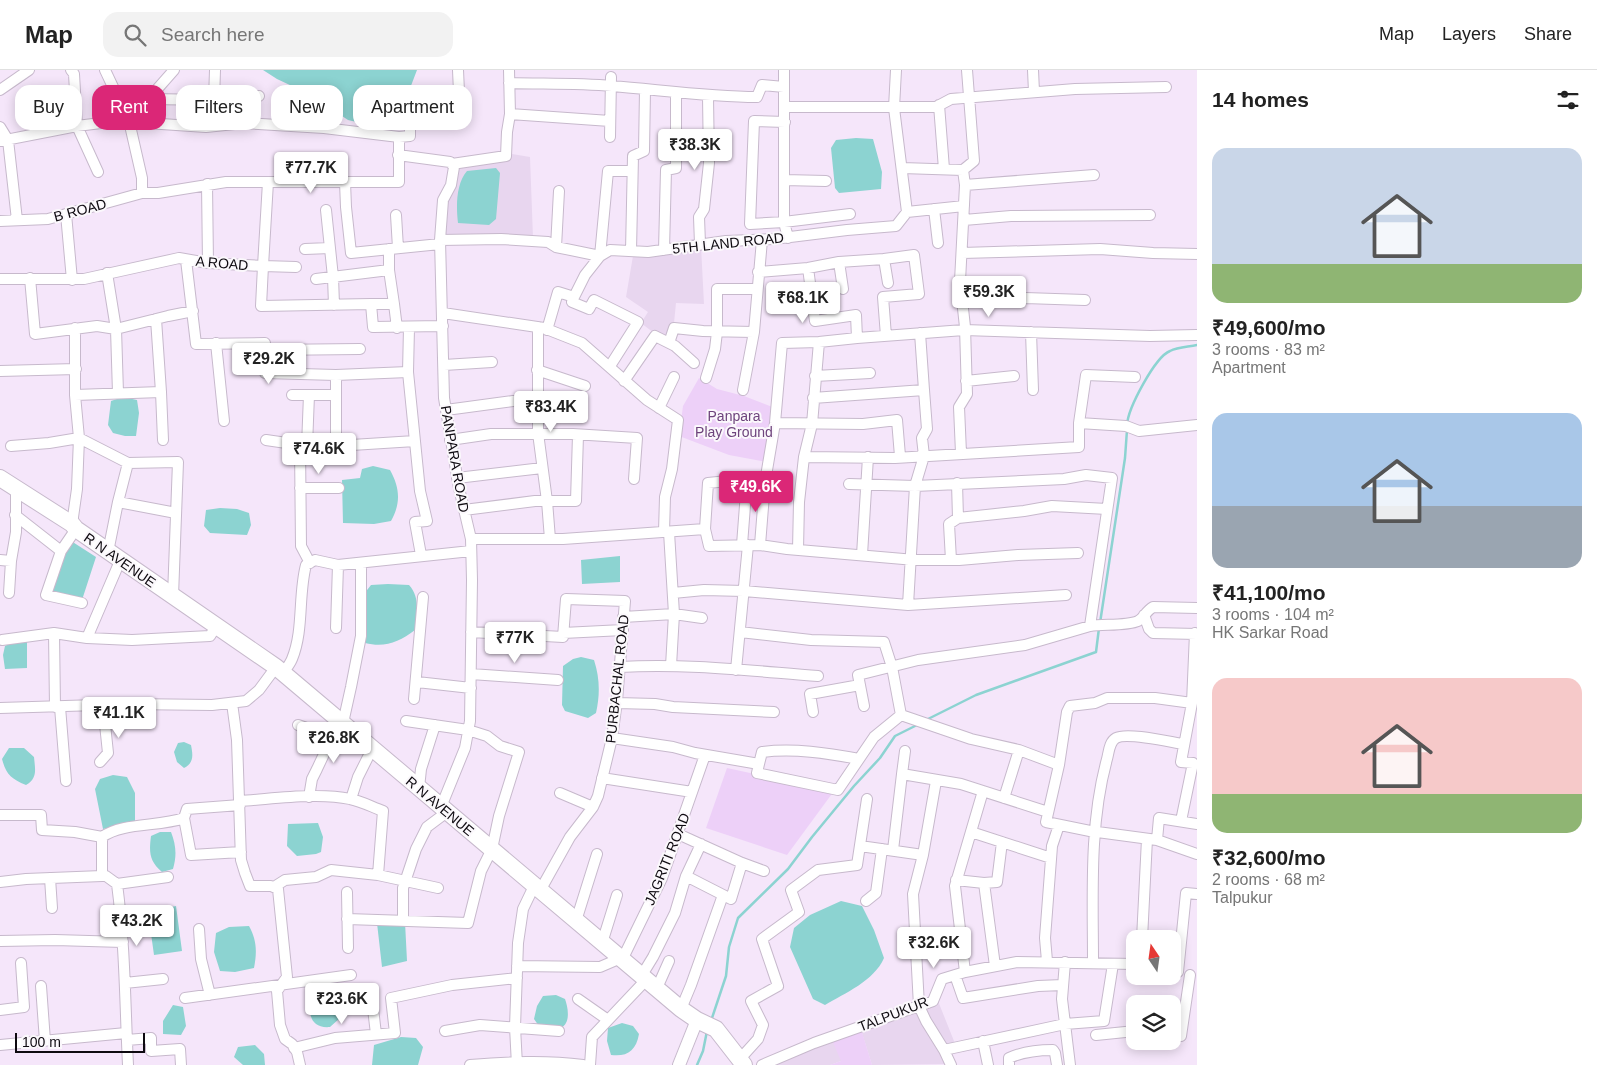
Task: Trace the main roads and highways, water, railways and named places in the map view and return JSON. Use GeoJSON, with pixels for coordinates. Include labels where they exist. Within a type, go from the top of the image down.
{"type":"FeatureCollection","features":[{"type":"Feature","properties":{"kind":"main road","name":"R N AVENUE"},"geometry":{"type":"LineString","coordinates":[[0,478],[280,670],[681,1009],[706,1024],[741,1062]]}},
{"type":"Feature","properties":{"kind":"waterway"},"geometry":{"type":"LineString","coordinates":[[1127,425],[1137,396],[1157,363],[1170,351],[1197,345]]}},
{"type":"Feature","properties":{"kind":"waterway"},"geometry":{"type":"LineString","coordinates":[[1100,623],[1125,458],[1127,430]]}},
{"type":"Feature","properties":{"kind":"waterway"},"geometry":{"type":"LineString","coordinates":[[926,720],[976,695],[1096,652],[1099,628]]}},
{"type":"Feature","properties":{"kind":"waterway"},"geometry":{"type":"LineString","coordinates":[[711,1021],[726,976],[729,947],[738,918],[788,869],[854,786],[880,758],[895,736],[919,724]]}},
{"type":"Feature","properties":{"kind":"waterway"},"geometry":{"type":"LineString","coordinates":[[697,1065],[703,1051],[707,1031]]}},
{"type":"Feature","properties":{"kind":"park label","name":"Panpara Play Ground"},"geometry":{"type":"Point","coordinates":[734,424]}}]}
